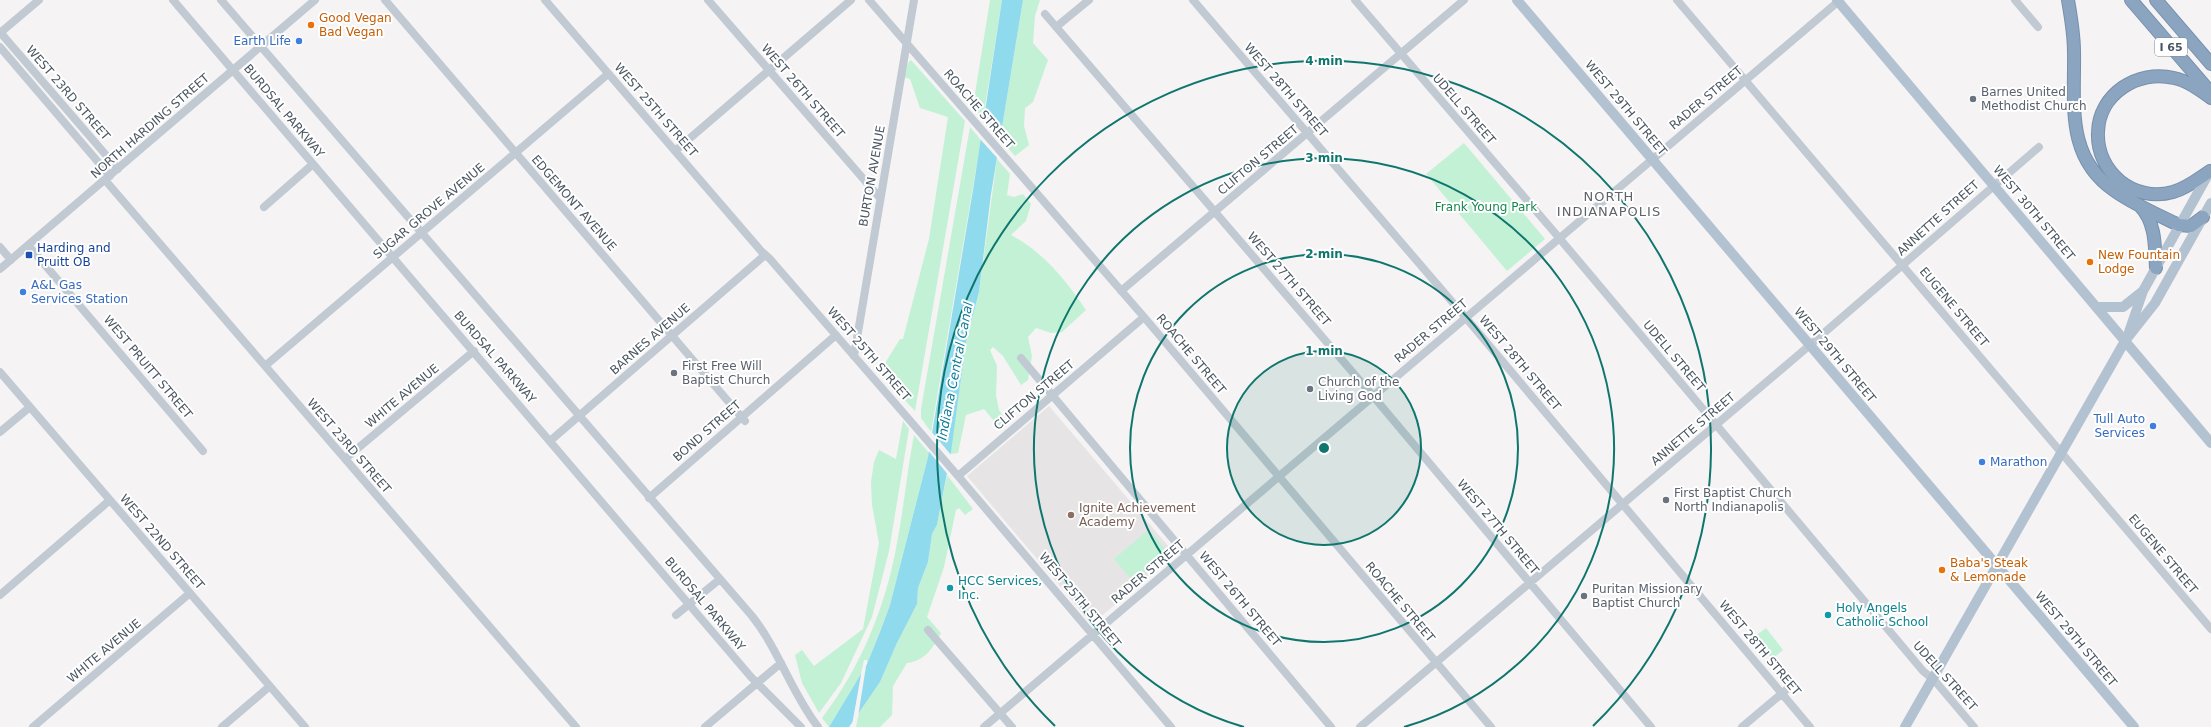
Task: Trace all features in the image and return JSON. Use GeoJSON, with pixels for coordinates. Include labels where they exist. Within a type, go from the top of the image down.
{"type":"FeatureCollection","features":[{"type":"Feature","properties":{"kind":"highway"},"geometry":{"type":"LineString","coordinates":[[2068,0],[2073,35],[2074,120],[2080,146],[2088,162],[2102,180],[2114,191],[2139,206],[2179,225],[2191,226],[2203,217]]}},
{"type":"Feature","properties":{"kind":"highway","name":"I 65"},"geometry":{"type":"LineString","coordinates":[[2131,0],[2211,93]]}},
{"type":"Feature","properties":{"kind":"highway","name":"I 65"},"geometry":{"type":"LineString","coordinates":[[2156,0],[2211,64]]}},
{"type":"Feature","properties":{"kind":"highway"},"geometry":{"type":"LineString","coordinates":[[2210,170],[2192,184],[2175,192],[2160,194],[2140,192],[2123,184],[2108,168],[2100,151],[2098,132],[2102,114],[2109,101],[2122,87],[2139,79],[2160,76],[2174,78],[2198,89],[2211,98]]}},
{"type":"Feature","properties":{"kind":"highway"},"geometry":{"type":"LineString","coordinates":[[2139,206],[2147,216],[2152,230],[2155,243],[2156,268]]}},
{"type":"Feature","properties":{"kind":"main road","name":"WEST 29TH STREET"},"geometry":{"type":"LineString","coordinates":[[1517,0],[2134,727]]}},
{"type":"Feature","properties":{"kind":"main road","name":"WEST 30TH STREET"},"geometry":{"type":"LineString","coordinates":[[1838,0],[2211,443]]}},
{"type":"Feature","properties":{"kind":"main road"},"geometry":{"type":"LineString","coordinates":[[2126,341],[2143,291],[2210,170]]}},
{"type":"Feature","properties":{"kind":"main road"},"geometry":{"type":"LineString","coordinates":[[1904,727],[2126,341],[2156,302],[2211,203]]}},
{"type":"Feature","properties":{"kind":"main road"},"geometry":{"type":"LineString","coordinates":[[2097,307],[2124,307],[2143,291]]}},
{"type":"Feature","properties":{"kind":"street"},"geometry":{"type":"LineString","coordinates":[[0,32],[39,0]]}},
{"type":"Feature","properties":{"kind":"street","name":"BURDSAL PARKWAY"},"geometry":{"type":"LineString","coordinates":[[174,0],[756,683],[801,727]]}},
{"type":"Feature","properties":{"kind":"street","name":"BURDSAL PARKWAY"},"geometry":{"type":"LineString","coordinates":[[221,0],[758,624],[781,663],[799,699],[818,727]]}},
{"type":"Feature","properties":{"kind":"street","name":"NORTH HARDING STREET"},"geometry":{"type":"LineString","coordinates":[[0,269],[315,0]]}},
{"type":"Feature","properties":{"kind":"street","name":"EDGEMONT AVENUE"},"geometry":{"type":"LineString","coordinates":[[385,0],[673,335],[743,419]]}},
{"type":"Feature","properties":{"kind":"street","name":"WEST 25TH STREET"},"geometry":{"type":"LineString","coordinates":[[545,0],[765,255],[957,473],[1171,727]]}},
{"type":"Feature","properties":{"kind":"street","name":"WEST 26TH STREET"},"geometry":{"type":"LineString","coordinates":[[708,0],[880,198]]}},
{"type":"Feature","properties":{"kind":"street"},"geometry":{"type":"LineString","coordinates":[[675,151],[851,0]]}},
{"type":"Feature","properties":{"kind":"street","name":"ROACHE STREET"},"geometry":{"type":"LineString","coordinates":[[869,0],[1144,317],[1491,727]]}},
{"type":"Feature","properties":{"kind":"street","name":"BURTON AVENUE"},"geometry":{"type":"LineString","coordinates":[[854,356],[914,0]]}},
{"type":"Feature","properties":{"kind":"street"},"geometry":{"type":"LineString","coordinates":[[1056,28],[1089,0]]}},
{"type":"Feature","properties":{"kind":"street","name":"WEST 28TH STREET"},"geometry":{"type":"LineString","coordinates":[[1193,0],[1784,692],[1810,727]]}},
{"type":"Feature","properties":{"kind":"street","name":"UDELL STREET"},"geometry":{"type":"LineString","coordinates":[[1355,0],[1559,238],[1923,671],[1932,678],[1974,727]]}},
{"type":"Feature","properties":{"kind":"street","name":"CLIFTON STREET"},"geometry":{"type":"LineString","coordinates":[[1121,291],[1464,0]]}},
{"type":"Feature","properties":{"kind":"street","name":"EUGENE STREET"},"geometry":{"type":"LineString","coordinates":[[1677,0],[2211,629]]}},
{"type":"Feature","properties":{"kind":"street","name":"RADER STREET"},"geometry":{"type":"LineString","coordinates":[[984,727],[1746,80],[1838,0]]}},
{"type":"Feature","properties":{"kind":"street"},"geometry":{"type":"LineString","coordinates":[[2015,0],[2038,28]]}},
{"type":"Feature","properties":{"kind":"street","name":"WEST 27TH STREET"},"geometry":{"type":"LineString","coordinates":[[1045,14],[1373,396],[1651,727]]}},
{"type":"Feature","properties":{"kind":"street","name":"WEST 23RD STREET"},"geometry":{"type":"LineString","coordinates":[[0,32],[118,169]]}},
{"type":"Feature","properties":{"kind":"street","name":"WEST 23RD STREET"},"geometry":{"type":"LineString","coordinates":[[0,48],[265,366],[576,727]]}},
{"type":"Feature","properties":{"kind":"street","name":"SUGAR GROVE AVENUE"},"geometry":{"type":"LineString","coordinates":[[265,366],[608,74]]}},
{"type":"Feature","properties":{"kind":"street","name":"ANNETTE STREET"},"geometry":{"type":"LineString","coordinates":[[1360,727],[1716,424],[1810,346],[2039,147]]}},
{"type":"Feature","properties":{"kind":"street"},"geometry":{"type":"LineString","coordinates":[[264,207],[313,164]]}},
{"type":"Feature","properties":{"kind":"street","name":"WEST PRUITT STREET"},"geometry":{"type":"LineString","coordinates":[[28,245],[203,450]]}},
{"type":"Feature","properties":{"kind":"street"},"geometry":{"type":"LineString","coordinates":[[0,247],[11,260]]}},
{"type":"Feature","properties":{"kind":"street","name":"BARNES AVENUE"},"geometry":{"type":"LineString","coordinates":[[550,441],[765,255]]}},
{"type":"Feature","properties":{"kind":"street","name":"CLIFTON STREET"},"geometry":{"type":"LineString","coordinates":[[957,473],[1053,396],[1144,317]]}},
{"type":"Feature","properties":{"kind":"street","name":"BOND STREET"},"geometry":{"type":"LineString","coordinates":[[649,498],[743,419],[836,335]]}},
{"type":"Feature","properties":{"kind":"street","name":"WHITE AVENUE"},"geometry":{"type":"LineString","coordinates":[[346,459],[474,351]]}},
{"type":"Feature","properties":{"kind":"street","name":"WEST 26TH STREET"},"geometry":{"type":"LineString","coordinates":[[1021,358],[1331,727]]}},
{"type":"Feature","properties":{"kind":"street","name":"WEST 22ND STREET"},"geometry":{"type":"LineString","coordinates":[[0,372],[305,727]]}},
{"type":"Feature","properties":{"kind":"street"},"geometry":{"type":"LineString","coordinates":[[0,432],[30,406]]}},
{"type":"Feature","properties":{"kind":"street"},"geometry":{"type":"LineString","coordinates":[[0,594],[110,500]]}},
{"type":"Feature","properties":{"kind":"street"},"geometry":{"type":"LineString","coordinates":[[676,615],[720,579]]}},
{"type":"Feature","properties":{"kind":"street","name":"WHITE AVENUE"},"geometry":{"type":"LineString","coordinates":[[33,727],[190,593]]}},
{"type":"Feature","properties":{"kind":"street"},"geometry":{"type":"LineString","coordinates":[[928,630],[1012,727]]}},
{"type":"Feature","properties":{"kind":"street"},"geometry":{"type":"LineString","coordinates":[[705,727],[781,663]]}},
{"type":"Feature","properties":{"kind":"street"},"geometry":{"type":"LineString","coordinates":[[222,727],[270,686]]}},
{"type":"Feature","properties":{"kind":"street"},"geometry":{"type":"LineString","coordinates":[[1742,727],[1784,692]]}},
{"type":"Feature","properties":{"kind":"shaded area","name":"Ignite Achievement Academy"},"geometry":{"type":"Polygon","coordinates":[[[1049,406],[1175,554],[1092,624],[967,476],[1049,406]]]}},
{"type":"Feature","properties":{"kind":"green space"},"geometry":{"type":"Polygon","coordinates":[[[990,0],[1002,0],[983,119],[973,107],[990,0]]]}},
{"type":"Feature","properties":{"kind":"green space"},"geometry":{"type":"Polygon","coordinates":[[[1023,0],[1040,0],[1035,16],[1033,43],[1048,60],[1033,102],[1025,108],[1024,126],[1029,145],[1015,156],[1000,139],[1023,0]]]}},
{"type":"Feature","properties":{"kind":"green space"},"geometry":{"type":"Polygon","coordinates":[[[911,60],[965,121],[915,411],[879,373],[900,339],[903,339],[929,239],[948,117],[920,108],[910,79],[904,77],[908,63],[911,60]]]}},
{"type":"Feature","properties":{"kind":"green space"},"geometry":{"type":"Polygon","coordinates":[[[970,127],[981,140],[931,432],[921,418],[921,409],[970,127]]]}},
{"type":"Feature","properties":{"kind":"green space","name":"Frank Young Park"},"geometry":{"type":"Polygon","coordinates":[[[1464,143],[1545,239],[1507,271],[1426,174],[1464,143]]]}},
{"type":"Feature","properties":{"kind":"green space"},"geometry":{"type":"Polygon","coordinates":[[[997,159],[1010,174],[1007,195],[1014,197],[1023,194],[1031,204],[1026,221],[1011,235],[1044,258],[1062,277],[1086,310],[1062,332],[1051,333],[1036,328],[1028,337],[1032,356],[1028,380],[1021,385],[1003,356],[993,347],[990,350],[997,366],[996,395],[999,410],[1006,421],[999,427],[984,409],[966,415],[958,453],[950,454],[966,342],[979,292],[997,159]]]}},
{"type":"Feature","properties":{"kind":"green space"},"geometry":{"type":"Polygon","coordinates":[[[903,421],[909,429],[889,551],[872,617],[841,683],[819,713],[802,683],[795,655],[802,650],[814,666],[863,629],[879,543],[872,505],[871,482],[874,462],[879,450],[896,459],[903,421]]]}},
{"type":"Feature","properties":{"kind":"green space"},"geometry":{"type":"Polygon","coordinates":[[[914,435],[929,453],[890,605],[867,664],[867,660],[864,660],[861,674],[829,727],[822,718],[849,678],[860,657],[879,613],[886,590],[899,530],[914,435]]]}},
{"type":"Feature","properties":{"kind":"green space"},"geometry":{"type":"Polygon","coordinates":[[[947,475],[973,509],[965,515],[959,508],[956,510],[944,567],[927,617],[941,633],[935,644],[924,657],[907,663],[893,686],[892,715],[880,727],[856,727],[859,712],[880,682],[897,643],[917,604],[918,588],[928,562],[932,534],[937,525],[947,475]]]}},
{"type":"Feature","properties":{"kind":"green space"},"geometry":{"type":"Polygon","coordinates":[[[1146,532],[1153,534],[1166,550],[1163,556],[1136,579],[1130,578],[1114,559],[1146,532]]]}},
{"type":"Feature","properties":{"kind":"green space"},"geometry":{"type":"Polygon","coordinates":[[[1766,628],[1783,650],[1772,659],[1754,637],[1766,628]]]}},
{"type":"Feature","properties":{"kind":"water","name":"Indiana Central Canal"},"geometry":{"type":"Polygon","coordinates":[[[1002,0],[1023,0],[991,194],[979,292],[966,342],[951,452],[937,525],[932,534],[928,562],[918,588],[917,604],[897,643],[880,682],[849,727],[829,727],[867,664],[890,605],[928,457],[973,190],[1002,0]]]}},
{"type":"Feature","properties":{"kind":"pier"},"geometry":{"type":"Polygon","coordinates":[[[982,117],[1002,141],[999,160],[979,138],[982,117]]]}},
{"type":"Feature","properties":{"kind":"pier"},"geometry":{"type":"Polygon","coordinates":[[[930,430],[952,456],[949,476],[927,449],[930,430]]]}},
{"type":"Feature","properties":{"kind":"pier"},"geometry":{"type":"Polygon","coordinates":[[[867,660],[858,717],[852,725],[862,669],[867,660]]]}},
{"type":"Feature","properties":{"kind":"place","name":"Good Vegan Bad Vegan"},"geometry":{"type":"Point","coordinates":[311,25]}},
{"type":"Feature","properties":{"kind":"place","name":"Earth Life"},"geometry":{"type":"Point","coordinates":[299,41]}},
{"type":"Feature","properties":{"kind":"place","name":"Barnes United Methodist Church"},"geometry":{"type":"Point","coordinates":[1973,99]}},
{"type":"Feature","properties":{"kind":"place","name":"Harding and Pruitt OB"},"geometry":{"type":"Point","coordinates":[29,255]}},
{"type":"Feature","properties":{"kind":"place","name":"New Fountain Lodge"},"geometry":{"type":"Point","coordinates":[2090,262]}},
{"type":"Feature","properties":{"kind":"place","name":"A&L Gas Services Station"},"geometry":{"type":"Point","coordinates":[23,292]}},
{"type":"Feature","properties":{"kind":"place","name":"First Free Will Baptist Church"},"geometry":{"type":"Point","coordinates":[674,373]}},
{"type":"Feature","properties":{"kind":"place","name":"Church of the Living God"},"geometry":{"type":"Point","coordinates":[1310,389]}},
{"type":"Feature","properties":{"kind":"place","name":"Tull Auto Services"},"geometry":{"type":"Point","coordinates":[2153,426]}},
{"type":"Feature","properties":{"kind":"place","name":"Marathon"},"geometry":{"type":"Point","coordinates":[1982,462]}},
{"type":"Feature","properties":{"kind":"place","name":"First Baptist Church North Indianapolis"},"geometry":{"type":"Point","coordinates":[1666,500]}},
{"type":"Feature","properties":{"kind":"place","name":"Ignite Achievement Academy"},"geometry":{"type":"Point","coordinates":[1071,515]}},
{"type":"Feature","properties":{"kind":"place","name":"Baba's Steak & Lemonade"},"geometry":{"type":"Point","coordinates":[1942,570]}},
{"type":"Feature","properties":{"kind":"place","name":"HCC Services, Inc."},"geometry":{"type":"Point","coordinates":[950,588]}},
{"type":"Feature","properties":{"kind":"place","name":"Puritan Missionary Baptist Church"},"geometry":{"type":"Point","coordinates":[1584,596]}},
{"type":"Feature","properties":{"kind":"place","name":"Holy Angels Catholic School"},"geometry":{"type":"Point","coordinates":[1828,615]}},
{"type":"Feature","properties":{"kind":"district","name":"NORTH INDIANAPOLIS"},"geometry":{"type":"Point","coordinates":[1609,204]}}]}
